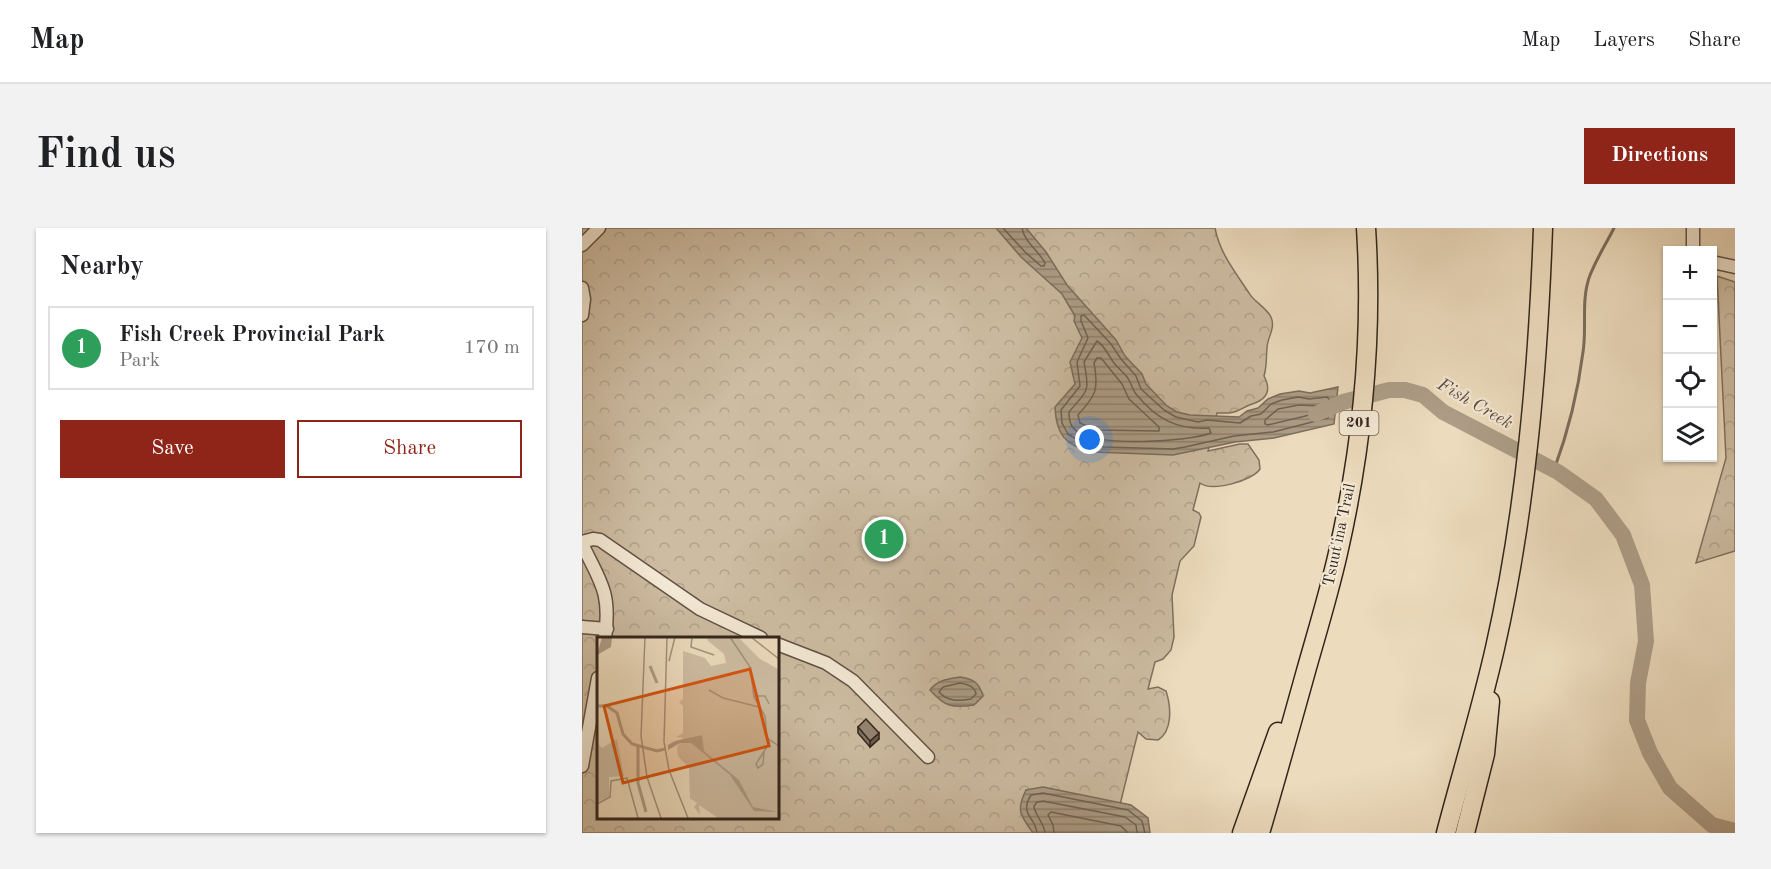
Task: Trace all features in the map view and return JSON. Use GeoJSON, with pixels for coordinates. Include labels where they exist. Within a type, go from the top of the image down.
{"type":"FeatureCollection","features":[{"type":"Feature","properties":{"kind":"highway"},"geometry":{"type":"LineString","coordinates":[[1446,833],[1495,649],[1516,538],[1536,359],[1543,228]]}},
{"type":"Feature","properties":{"kind":"highway","name":"Tsuut'ina Trail"},"geometry":{"type":"LineString","coordinates":[[1260,833],[1324,610],[1348,505],[1359,419],[1366,325],[1366,230]]}},
{"type":"Feature","properties":{"kind":"highway"},"geometry":{"type":"LineString","coordinates":[[1242,833],[1324,610]]}},
{"type":"Feature","properties":{"kind":"highway"},"geometry":{"type":"LineString","coordinates":[[1465,833],[1485,754],[1495,649]]}},
{"type":"Feature","properties":{"kind":"lane"},"geometry":{"type":"LineString","coordinates":[[582,245],[599,228]]}},
{"type":"Feature","properties":{"kind":"lane"},"geometry":{"type":"LineString","coordinates":[[1693,228],[1693,246]]}},
{"type":"Feature","properties":{"kind":"lane"},"geometry":{"type":"LineString","coordinates":[[1717,263],[1735,267]]}},
{"type":"Feature","properties":{"kind":"lane"},"geometry":{"type":"LineString","coordinates":[[582,288],[584,299],[582,315]]}},
{"type":"Feature","properties":{"kind":"lane"},"geometry":{"type":"LineString","coordinates":[[582,627],[606,634],[608,605],[605,590],[582,543],[593,539],[600,540],[700,609],[759,637]]}},
{"type":"Feature","properties":{"kind":"lane"},"geometry":{"type":"LineString","coordinates":[[778,644],[826,663],[853,681],[928,757]]}},
{"type":"Feature","properties":{"kind":"lane"},"geometry":{"type":"LineString","coordinates":[[582,766],[597,684]]}},
{"type":"Feature","properties":{"kind":"green space"},"geometry":{"type":"Polygon","coordinates":[[[582,228],[1215,228],[1229,263],[1251,296],[1269,313],[1272,329],[1267,344],[1264,376],[1268,389],[1265,396],[1235,412],[1217,413],[1208,451],[1248,444],[1259,460],[1260,469],[1249,478],[1232,484],[1213,486],[1200,483],[1193,510],[1201,517],[1194,546],[1180,561],[1172,595],[1174,637],[1171,650],[1163,659],[1155,662],[1148,689],[1158,687],[1166,691],[1170,718],[1166,731],[1158,740],[1146,739],[1138,732],[1113,833],[582,833],[582,228]]]}},
{"type":"Feature","properties":{"kind":"green space"},"geometry":{"type":"Polygon","coordinates":[[[1717,276],[1735,282],[1735,551],[1696,563],[1726,458],[1717,276]]]}},
{"type":"Feature","properties":{"kind":"water"},"geometry":{"type":"Polygon","coordinates":[[[996,228],[1026,228],[1046,252],[1067,285],[1116,340],[1125,356],[1142,374],[1146,384],[1167,406],[1177,412],[1190,415],[1239,417],[1280,394],[1299,391],[1310,393],[1338,387],[1334,424],[1274,438],[1235,442],[1173,455],[1093,452],[1075,446],[1060,432],[1055,407],[1075,384],[1070,362],[1082,338],[1074,321],[1075,316],[1062,294],[1021,257],[996,228]]]}},
{"type":"Feature","properties":{"kind":"water"},"geometry":{"type":"Polygon","coordinates":[[[960,677],[972,680],[980,687],[983,696],[974,705],[949,705],[930,690],[939,682],[960,677]]]}},
{"type":"Feature","properties":{"kind":"water"},"geometry":{"type":"Polygon","coordinates":[[[1043,787],[1131,805],[1148,818],[1150,833],[1033,833],[1022,817],[1021,803],[1026,790],[1043,787]]]}},
{"type":"Feature","properties":{"kind":"building"},"geometry":{"type":"Polygon","coordinates":[[[866,719],[879,733],[870,741],[858,727],[866,719]]]}},
{"type":"Feature","properties":{"kind":"waterway"},"geometry":{"type":"LineString","coordinates":[[1554,470],[1568,427],[1578,382],[1584,343],[1585,306],[1589,278],[1614,228]]}},
{"type":"Feature","properties":{"kind":"waterway","name":"Fish Creek"},"geometry":{"type":"LineString","coordinates":[[1316,414],[1343,402],[1389,390],[1405,390],[1423,395],[1443,412],[1558,472],[1596,499],[1623,535],[1642,585],[1646,641],[1638,683],[1637,720],[1650,753],[1670,788],[1712,825],[1735,831]]}},
{"type":"Feature","properties":{"kind":"place","name":"Fish Creek Provincial Park"},"geometry":{"type":"Point","coordinates":[884,539]}}]}
